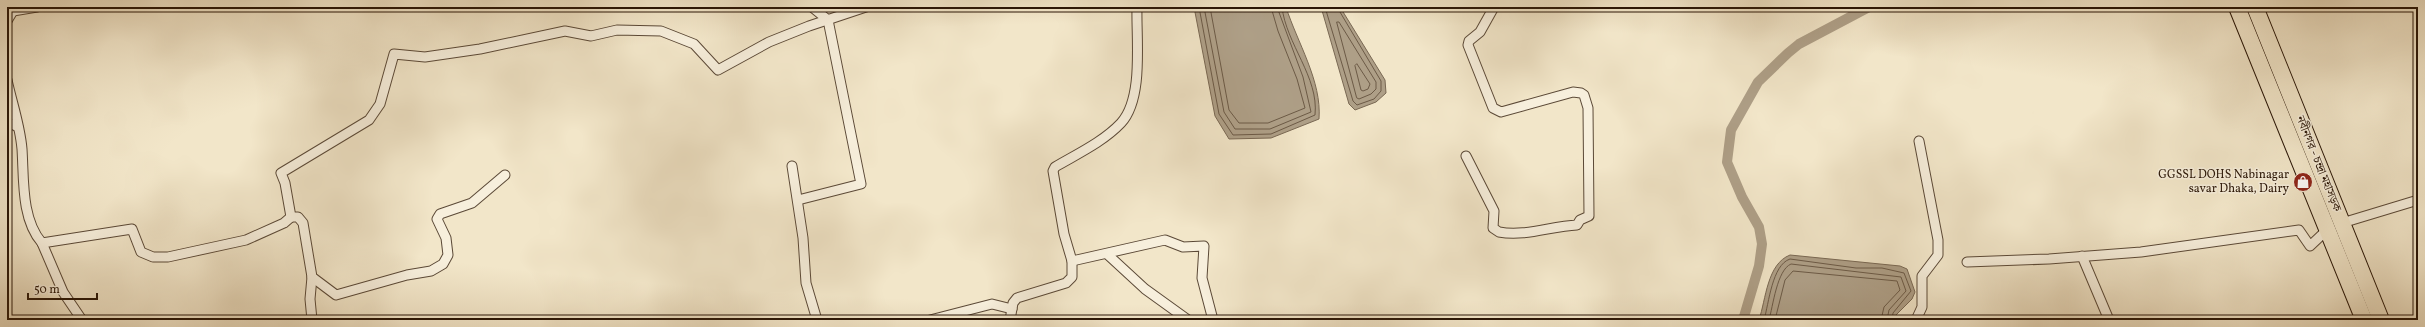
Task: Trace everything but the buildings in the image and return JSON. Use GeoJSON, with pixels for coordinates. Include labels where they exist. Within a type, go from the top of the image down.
{"type":"FeatureCollection","features":[{"type":"Feature","properties":{"kind":"highway","name":"নবীনগর - চন্দ্রা মহাসড়ক"},"geometry":{"type":"LineString","coordinates":[[2237,7],[2335,226],[2381,320]]}},
{"type":"Feature","properties":{"kind":"highway","name":"নবীনগর - চন্দ্রা মহাসড়ক"},"geometry":{"type":"LineString","coordinates":[[2254,7],[2335,226],[2364,320]]}},
{"type":"Feature","properties":{"kind":"street"},"geometry":{"type":"LineString","coordinates":[[7,21],[13,9],[37,7]]}},
{"type":"Feature","properties":{"kind":"street"},"geometry":{"type":"LineString","coordinates":[[798,200],[861,184],[828,20],[812,7]]}},
{"type":"Feature","properties":{"kind":"street"},"geometry":{"type":"LineString","coordinates":[[291,217],[285,183],[281,173],[369,120],[380,104],[394,54],[425,58],[480,49],[565,31],[591,36],[616,30],[660,31],[694,44],[718,70],[769,42],[866,7]]}},
{"type":"Feature","properties":{"kind":"street"},"geometry":{"type":"LineString","coordinates":[[1010,320],[1013,303],[1024,294],[1070,281],[1072,277],[1072,261],[1064,234],[1053,171],[1055,167],[1099,141],[1121,123],[1128,113],[1136,79],[1137,7]]}},
{"type":"Feature","properties":{"kind":"street"},"geometry":{"type":"LineString","coordinates":[[1466,156],[1494,211],[1493,228],[1499,232],[1540,232],[1566,225],[1577,224],[1580,220],[1589,216],[1588,125],[1586,99],[1580,93],[1573,92],[1501,112],[1493,108],[1468,45],[1469,41],[1480,32],[1494,7]]}},
{"type":"Feature","properties":{"kind":"street"},"geometry":{"type":"LineString","coordinates":[[7,80],[18,127],[28,210],[36,236],[42,243],[63,292],[82,320]]}},
{"type":"Feature","properties":{"kind":"street"},"geometry":{"type":"LineString","coordinates":[[7,122],[18,127]]}},
{"type":"Feature","properties":{"kind":"street"},"geometry":{"type":"LineString","coordinates":[[1916,320],[1922,307],[1922,276],[1938,255],[1938,240],[1919,141]]}},
{"type":"Feature","properties":{"kind":"street"},"geometry":{"type":"LineString","coordinates":[[792,166],[798,200],[806,283],[817,320]]}},
{"type":"Feature","properties":{"kind":"street"},"geometry":{"type":"LineString","coordinates":[[312,277],[336,295],[407,275],[431,270],[442,264],[448,255],[446,238],[437,219],[440,214],[472,203],[505,176]]}},
{"type":"Feature","properties":{"kind":"street"},"geometry":{"type":"LineString","coordinates":[[1967,262],[2141,252],[2299,230],[2310,246],[2335,226],[2418,200]]}},
{"type":"Feature","properties":{"kind":"street"},"geometry":{"type":"LineString","coordinates":[[42,243],[132,229],[141,252],[153,257],[168,257],[246,240],[284,223],[291,217],[298,217],[303,223],[312,277],[310,299],[312,320]]}},
{"type":"Feature","properties":{"kind":"street"},"geometry":{"type":"LineString","coordinates":[[1072,261],[1165,240],[1184,247],[1204,246],[1202,278],[1213,320]]}},
{"type":"Feature","properties":{"kind":"street"},"geometry":{"type":"LineString","coordinates":[[1107,254],[1145,289],[1188,320]]}},
{"type":"Feature","properties":{"kind":"street"},"geometry":{"type":"LineString","coordinates":[[2082,256],[2109,320]]}},
{"type":"Feature","properties":{"kind":"street"},"geometry":{"type":"LineString","coordinates":[[930,320],[992,304],[1012,309]]}},
{"type":"Feature","properties":{"kind":"water"},"geometry":{"type":"Polygon","coordinates":[[[1194,7],[1286,7],[1313,76],[1317,90],[1319,119],[1271,138],[1229,139],[1215,116],[1194,7]]]}},
{"type":"Feature","properties":{"kind":"water"},"geometry":{"type":"Polygon","coordinates":[[[1321,7],[1340,7],[1385,80],[1386,93],[1376,102],[1355,110],[1349,104],[1321,7]]]}},
{"type":"Feature","properties":{"kind":"water"},"geometry":{"type":"Polygon","coordinates":[[[1790,255],[1900,266],[1907,269],[1915,292],[1912,299],[1896,315],[1896,320],[1759,320],[1768,283],[1772,274],[1776,266],[1790,255]]]}},
{"type":"Feature","properties":{"kind":"waterway"},"geometry":{"type":"LineString","coordinates":[[1743,320],[1759,266],[1762,244],[1759,227],[1742,197],[1727,162],[1731,130],[1758,82],[1788,53],[1799,44],[1869,7]]}},
{"type":"Feature","properties":{"kind":"place","name":"GGSSL DOHS Nabinagar savar Dhaka, Dairy"},"geometry":{"type":"Point","coordinates":[2303,182]}}]}
